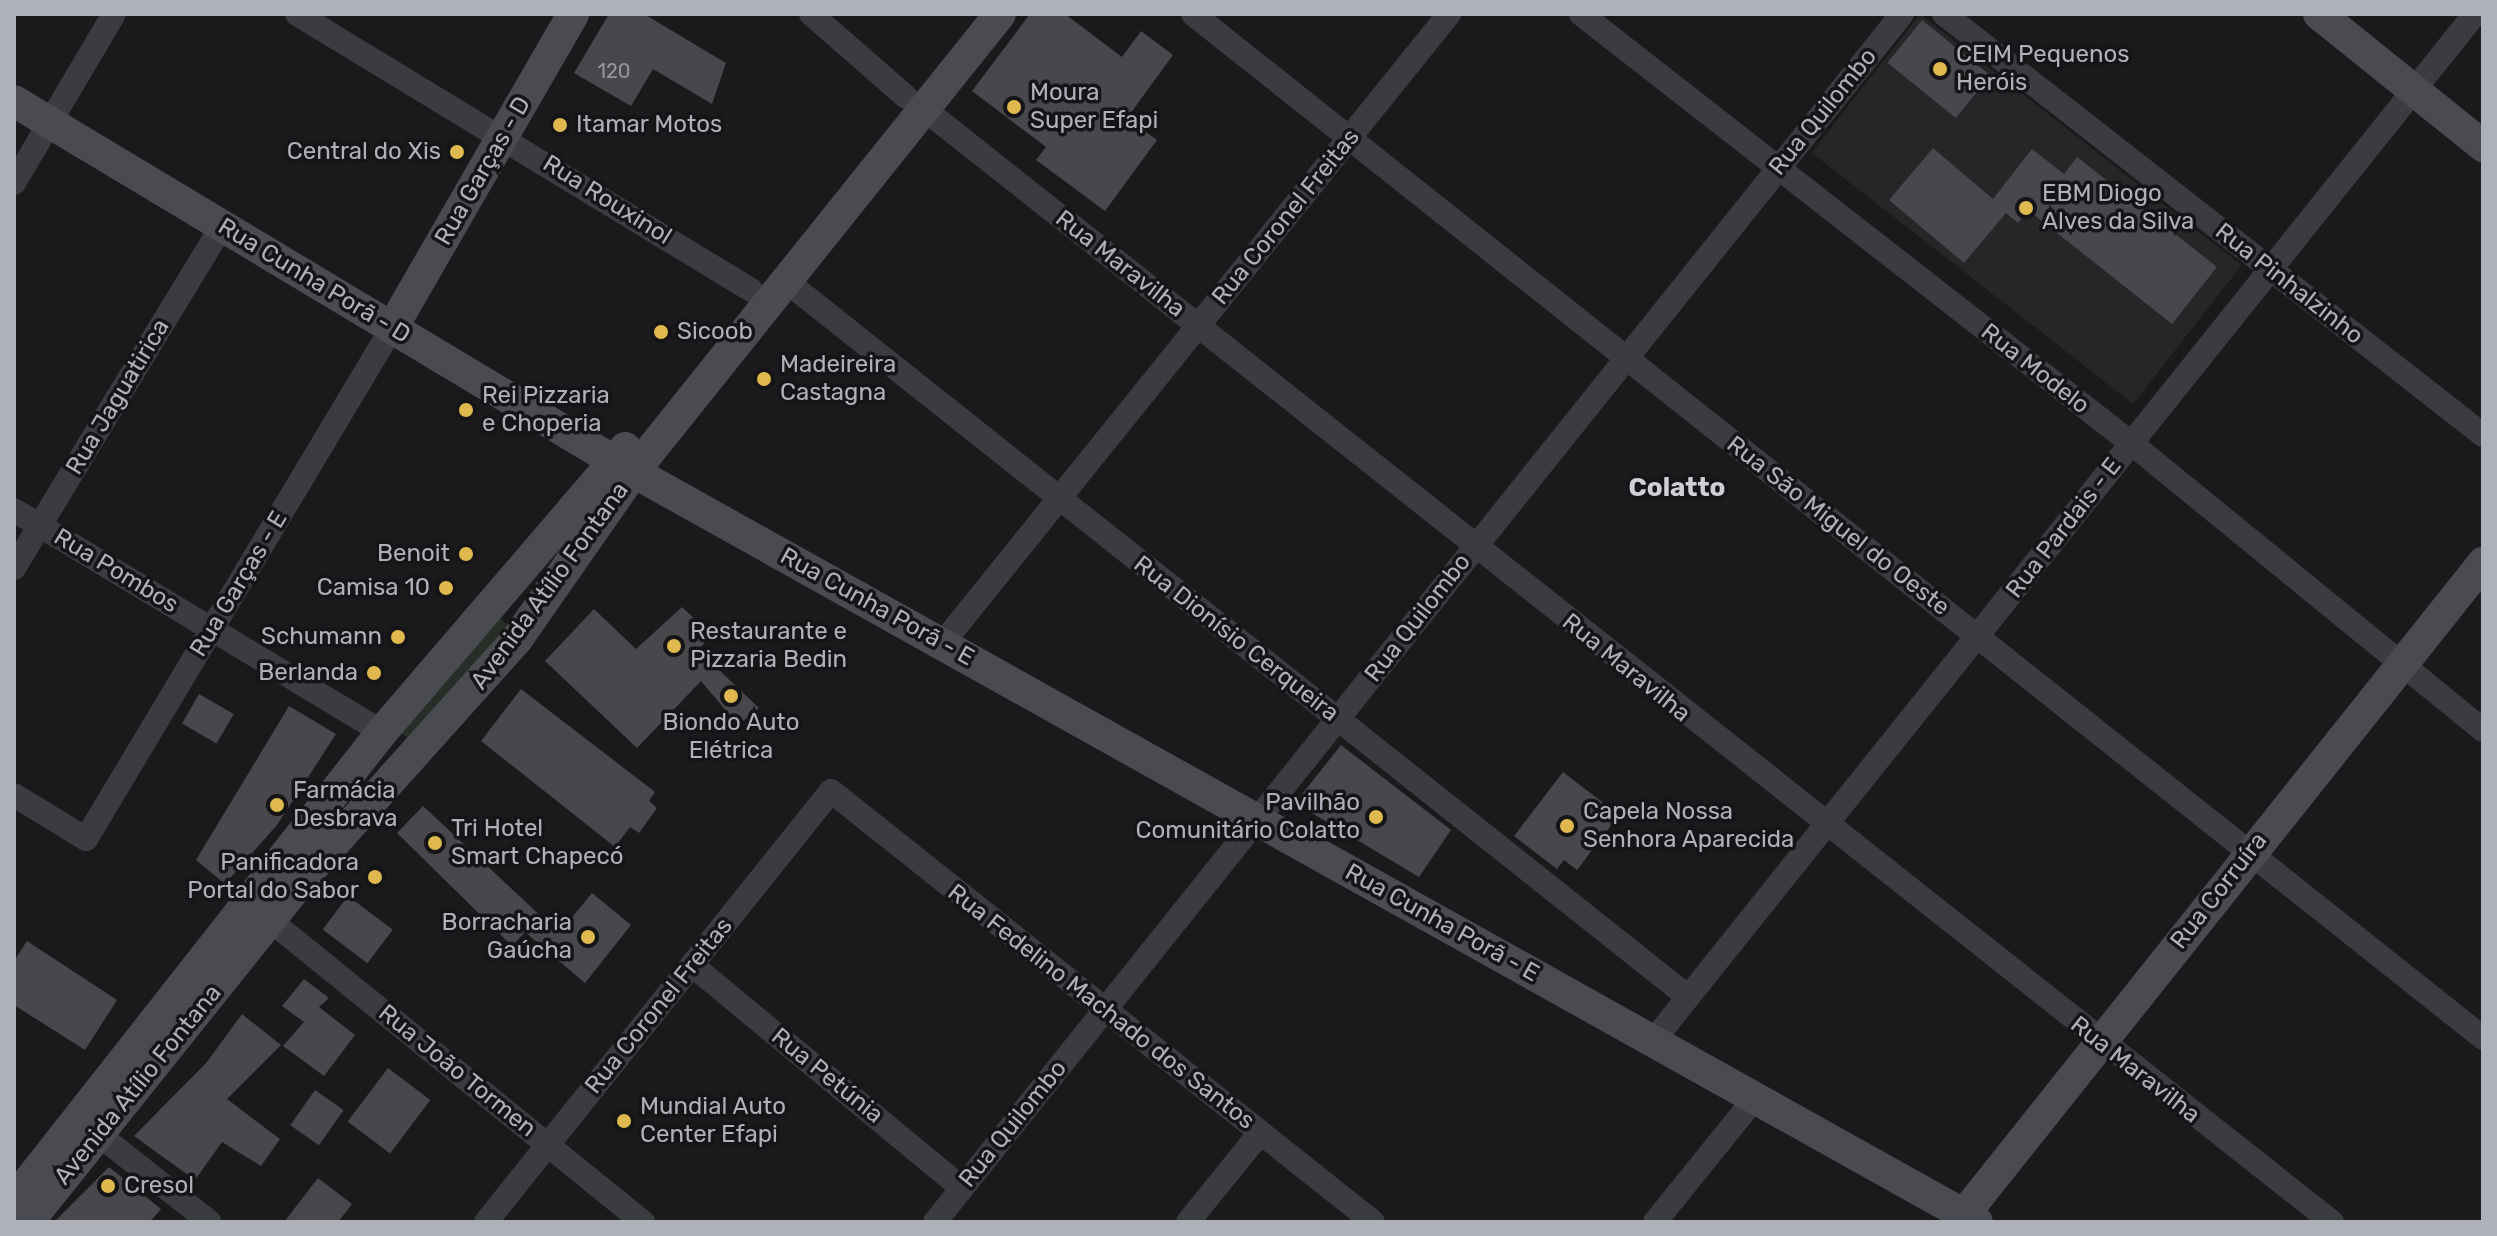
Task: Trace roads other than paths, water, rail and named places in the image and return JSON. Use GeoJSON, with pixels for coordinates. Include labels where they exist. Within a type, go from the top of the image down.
{"type":"FeatureCollection","features":[{"type":"Feature","properties":{"kind":"street"},"geometry":{"type":"LineString","coordinates":[[14,183],[114,14]]}},
{"type":"Feature","properties":{"kind":"street","name":"Rua Rouxinol"},"geometry":{"type":"LineString","coordinates":[[297,14],[503,136],[751,290]]}},
{"type":"Feature","properties":{"kind":"street","name":"Rua Garças - D"},"geometry":{"type":"LineString","coordinates":[[392,328],[573,14]]}},
{"type":"Feature","properties":{"kind":"street","name":"Rua Maravilha"},"geometry":{"type":"LineString","coordinates":[[811,14],[915,103],[1199,326],[1823,826],[2332,1222]]}},
{"type":"Feature","properties":{"kind":"street","name":"Avenida Atílio Fontana"},"geometry":{"type":"LineString","coordinates":[[14,1200],[382,732],[486,609],[624,466],[786,281],[915,103],[972,14]]}},
{"type":"Feature","properties":{"kind":"street","name":"Avenida Atílio Fontana"},"geometry":{"type":"LineString","coordinates":[[28,1222],[271,921],[415,762],[517,639],[624,466],[751,290],[915,103],[1000,14]]}},
{"type":"Feature","properties":{"kind":"street","name":"Rua São Miguel do Oeste"},"geometry":{"type":"LineString","coordinates":[[1193,14],[1978,636],[2246,855],[2483,1038]]}},
{"type":"Feature","properties":{"kind":"street","name":"Rua Coronel Freitas"},"geometry":{"type":"LineString","coordinates":[[942,644],[1449,14]]}},
{"type":"Feature","properties":{"kind":"street","name":"Rua Modelo"},"geometry":{"type":"LineString","coordinates":[[1581,14],[2131,443],[2483,730]]}},
{"type":"Feature","properties":{"kind":"street","name":"Rua Quilombo"},"geometry":{"type":"LineString","coordinates":[[935,1222],[1902,14]]}},
{"type":"Feature","properties":{"kind":"street","name":"Rua Pinhalzinho"},"geometry":{"type":"LineString","coordinates":[[1944,14],[2483,435]]}},
{"type":"Feature","properties":{"kind":"street"},"geometry":{"type":"LineString","coordinates":[[2319,14],[2483,146]]}},
{"type":"Feature","properties":{"kind":"street","name":"Rua Pardais - E"},"geometry":{"type":"LineString","coordinates":[[1653,1041],[2475,14]]}},
{"type":"Feature","properties":{"kind":"street","name":"Rua Cunha Porã - D"},"geometry":{"type":"LineString","coordinates":[[14,101],[624,466]]}},
{"type":"Feature","properties":{"kind":"street","name":"Rua Jaguatirica"},"geometry":{"type":"LineString","coordinates":[[14,568],[222,226]]}},
{"type":"Feature","properties":{"kind":"street","name":"Rua Dionísio Cerqueira"},"geometry":{"type":"LineString","coordinates":[[786,281],[1687,996]]}},
{"type":"Feature","properties":{"kind":"street","name":"Rua Garças - E"},"geometry":{"type":"LineString","coordinates":[[14,795],[86,839],[392,328]]}},
{"type":"Feature","properties":{"kind":"street","name":"Rua Cunha Porã - E"},"geometry":{"type":"LineString","coordinates":[[624,466],[1755,1098],[1966,1220]]}},
{"type":"Feature","properties":{"kind":"street","name":"Rua Pombos"},"geometry":{"type":"LineString","coordinates":[[14,510],[382,732]]}},
{"type":"Feature","properties":{"kind":"street","name":"Rua Corruíra"},"geometry":{"type":"LineString","coordinates":[[1966,1220],[2099,1042],[2246,855],[2483,563]]}},
{"type":"Feature","properties":{"kind":"street"},"geometry":{"type":"LineString","coordinates":[[486,609],[509,616],[517,639]]}},
{"type":"Feature","properties":{"kind":"street"},"geometry":{"type":"LineString","coordinates":[[382,732],[393,753],[415,762]]}},
{"type":"Feature","properties":{"kind":"street","name":"Rua Coronel Freitas"},"geometry":{"type":"LineString","coordinates":[[486,1222],[831,791]]}},
{"type":"Feature","properties":{"kind":"street","name":"Rua Fedelino Machado dos Santos"},"geometry":{"type":"LineString","coordinates":[[831,791],[1102,1013],[1373,1222]]}},
{"type":"Feature","properties":{"kind":"street","name":"Rua João Tormen"},"geometry":{"type":"LineString","coordinates":[[271,921],[643,1222]]}},
{"type":"Feature","properties":{"kind":"street","name":"Rua Petúnia"},"geometry":{"type":"LineString","coordinates":[[692,965],[962,1188]]}},
{"type":"Feature","properties":{"kind":"street"},"geometry":{"type":"LineString","coordinates":[[1655,1222],[1755,1098]]}},
{"type":"Feature","properties":{"kind":"street"},"geometry":{"type":"LineString","coordinates":[[1188,1222],[1260,1133]]}},
{"type":"Feature","properties":{"kind":"street"},"geometry":{"type":"LineString","coordinates":[[98,1134],[210,1222]]}},
{"type":"Feature","properties":{"kind":"place","name":"CEIM Pequenos Heróis"},"geometry":{"type":"Point","coordinates":[1940,69]}},
{"type":"Feature","properties":{"kind":"place","name":"Moura Super Efapi"},"geometry":{"type":"Point","coordinates":[1014,107]}},
{"type":"Feature","properties":{"kind":"place","name":"Itamar Motos"},"geometry":{"type":"Point","coordinates":[560,125]}},
{"type":"Feature","properties":{"kind":"place","name":"Central do Xis"},"geometry":{"type":"Point","coordinates":[457,152]}},
{"type":"Feature","properties":{"kind":"place","name":"EBM Diogo Alves da Silva"},"geometry":{"type":"Point","coordinates":[2026,208]}},
{"type":"Feature","properties":{"kind":"place","name":"Sicoob"},"geometry":{"type":"Point","coordinates":[661,332]}},
{"type":"Feature","properties":{"kind":"place","name":"Madeireira Castagna"},"geometry":{"type":"Point","coordinates":[764,379]}},
{"type":"Feature","properties":{"kind":"place","name":"Rei Pizzaria e Choperia"},"geometry":{"type":"Point","coordinates":[466,410]}},
{"type":"Feature","properties":{"kind":"place","name":"Benoit"},"geometry":{"type":"Point","coordinates":[466,554]}},
{"type":"Feature","properties":{"kind":"place","name":"Camisa 10"},"geometry":{"type":"Point","coordinates":[446,588]}},
{"type":"Feature","properties":{"kind":"place","name":"Schumann"},"geometry":{"type":"Point","coordinates":[398,637]}},
{"type":"Feature","properties":{"kind":"place","name":"Restaurante e Pizzaria Bedin"},"geometry":{"type":"Point","coordinates":[674,646]}},
{"type":"Feature","properties":{"kind":"place","name":"Berlanda"},"geometry":{"type":"Point","coordinates":[374,673]}},
{"type":"Feature","properties":{"kind":"place","name":"Biondo Auto Elétrica"},"geometry":{"type":"Point","coordinates":[731,696]}},
{"type":"Feature","properties":{"kind":"place","name":"Farmácia Desbrava"},"geometry":{"type":"Point","coordinates":[277,805]}},
{"type":"Feature","properties":{"kind":"place","name":"Pavilhão Comunitário Colatto"},"geometry":{"type":"Point","coordinates":[1376,817]}},
{"type":"Feature","properties":{"kind":"place","name":"Capela Nossa Senhora Aparecida"},"geometry":{"type":"Point","coordinates":[1567,826]}},
{"type":"Feature","properties":{"kind":"place","name":"Tri Hotel Smart Chapecó"},"geometry":{"type":"Point","coordinates":[435,843]}},
{"type":"Feature","properties":{"kind":"place","name":"Panificadora Portal do Sabor"},"geometry":{"type":"Point","coordinates":[375,877]}},
{"type":"Feature","properties":{"kind":"place","name":"Borracharia Gaúcha"},"geometry":{"type":"Point","coordinates":[588,937]}},
{"type":"Feature","properties":{"kind":"place","name":"Mundial Auto Center Efapi"},"geometry":{"type":"Point","coordinates":[624,1121]}},
{"type":"Feature","properties":{"kind":"place","name":"Cresol"},"geometry":{"type":"Point","coordinates":[108,1186]}},
{"type":"Feature","properties":{"kind":"district","name":"Colatto"},"geometry":{"type":"Point","coordinates":[1677,488]}}]}
